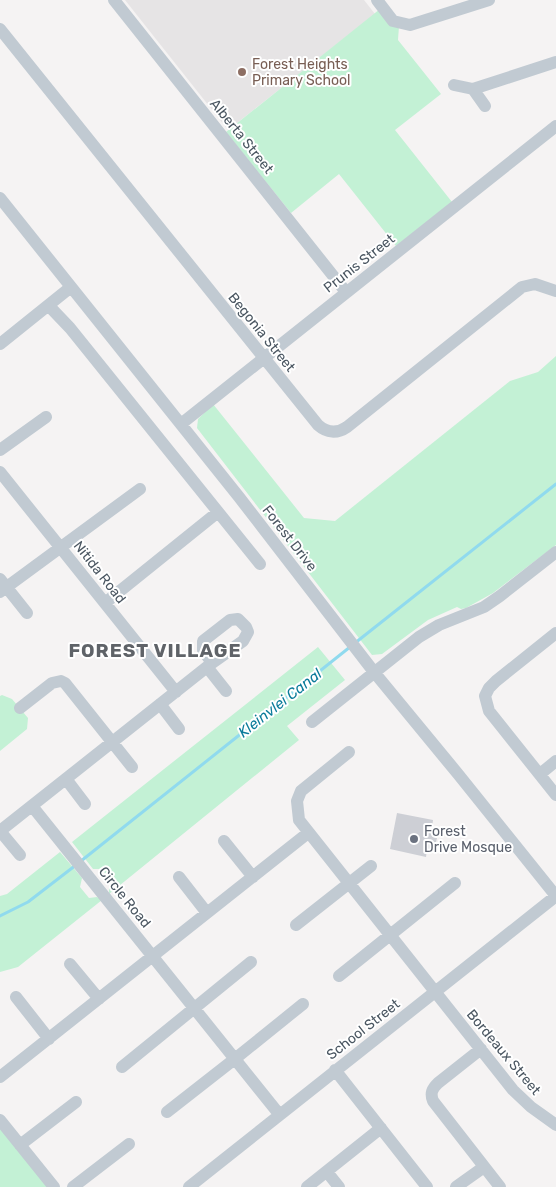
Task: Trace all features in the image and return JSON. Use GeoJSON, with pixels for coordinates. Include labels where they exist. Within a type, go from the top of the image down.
{"type":"FeatureCollection","features":[{"type":"Feature","properties":{"kind":"street","name":"Alberta Street"},"geometry":{"type":"LineString","coordinates":[[114,0],[346,292]]}},
{"type":"Feature","properties":{"kind":"street"},"geometry":{"type":"LineString","coordinates":[[377,0],[393,21],[410,24],[489,0]]}},
{"type":"Feature","properties":{"kind":"street","name":"Begonia Street"},"geometry":{"type":"LineString","coordinates":[[0,29],[263,358],[318,425],[328,431],[338,432],[347,427],[522,287],[535,284],[556,291]]}},
{"type":"Feature","properties":{"kind":"street"},"geometry":{"type":"LineString","coordinates":[[454,85],[473,89],[556,62]]}},
{"type":"Feature","properties":{"kind":"street"},"geometry":{"type":"LineString","coordinates":[[473,89],[485,106]]}},
{"type":"Feature","properties":{"kind":"street","name":"Prunis Street"},"geometry":{"type":"LineString","coordinates":[[181,424],[556,126]]}},
{"type":"Feature","properties":{"kind":"street","name":"Forest Drive"},"geometry":{"type":"LineString","coordinates":[[0,198],[181,424],[364,660],[556,896]]}},
{"type":"Feature","properties":{"kind":"street"},"geometry":{"type":"LineString","coordinates":[[0,344],[71,287]]}},
{"type":"Feature","properties":{"kind":"street"},"geometry":{"type":"LineString","coordinates":[[49,306],[70,328],[260,564]]}},
{"type":"Feature","properties":{"kind":"street"},"geometry":{"type":"LineString","coordinates":[[0,450],[46,417]]}},
{"type":"Feature","properties":{"kind":"street","name":"Nitida Road"},"geometry":{"type":"LineString","coordinates":[[0,472],[176,692]]}},
{"type":"Feature","properties":{"kind":"street"},"geometry":{"type":"LineString","coordinates":[[27,613],[2,586],[62,548],[140,489]]}},
{"type":"Feature","properties":{"kind":"street"},"geometry":{"type":"LineString","coordinates":[[105,603],[218,512]]}},
{"type":"Feature","properties":{"kind":"street"},"geometry":{"type":"LineString","coordinates":[[312,722],[429,631],[484,606],[500,596],[556,552]]}},
{"type":"Feature","properties":{"kind":"street"},"geometry":{"type":"LineString","coordinates":[[556,633],[489,688],[485,696],[489,711],[556,795]]}},
{"type":"Feature","properties":{"kind":"street"},"geometry":{"type":"LineString","coordinates":[[20,856],[0,831],[210,665],[226,691]]}},
{"type":"Feature","properties":{"kind":"street"},"geometry":{"type":"LineString","coordinates":[[20,708],[52,682],[61,681],[65,683],[132,767]]}},
{"type":"Feature","properties":{"kind":"street"},"geometry":{"type":"LineString","coordinates":[[160,704],[179,730]]}},
{"type":"Feature","properties":{"kind":"street","name":"Bordeaux Street"},"geometry":{"type":"LineString","coordinates":[[349,752],[300,791],[297,815],[301,824],[513,1090],[531,1107],[556,1125]]}},
{"type":"Feature","properties":{"kind":"street"},"geometry":{"type":"LineString","coordinates":[[540,774],[556,761]]}},
{"type":"Feature","properties":{"kind":"street"},"geometry":{"type":"LineString","coordinates":[[66,779],[85,804]]}},
{"type":"Feature","properties":{"kind":"street","name":"Circle Road"},"geometry":{"type":"LineString","coordinates":[[32,806],[279,1114]]}},
{"type":"Feature","properties":{"kind":"street"},"geometry":{"type":"LineString","coordinates":[[0,1077],[308,833]]}},
{"type":"Feature","properties":{"kind":"street"},"geometry":{"type":"LineString","coordinates":[[224,841],[253,877]]}},
{"type":"Feature","properties":{"kind":"street"},"geometry":{"type":"LineString","coordinates":[[296,925],[371,866]]}},
{"type":"Feature","properties":{"kind":"street"},"geometry":{"type":"LineString","coordinates":[[179,877],[207,913]]}},
{"type":"Feature","properties":{"kind":"street"},"geometry":{"type":"LineString","coordinates":[[339,976],[455,883]]}},
{"type":"Feature","properties":{"kind":"street","name":"School Street"},"geometry":{"type":"LineString","coordinates":[[188,1187],[556,896]]}},
{"type":"Feature","properties":{"kind":"street"},"geometry":{"type":"LineString","coordinates":[[122,1066],[251,962]]}},
{"type":"Feature","properties":{"kind":"street"},"geometry":{"type":"LineString","coordinates":[[70,964],[99,999]]}},
{"type":"Feature","properties":{"kind":"street"},"geometry":{"type":"LineString","coordinates":[[16,997],[49,1039]]}},
{"type":"Feature","properties":{"kind":"street"},"geometry":{"type":"LineString","coordinates":[[166,1112],[304,1004]]}},
{"type":"Feature","properties":{"kind":"street"},"geometry":{"type":"LineString","coordinates":[[481,1049],[438,1084],[431,1093],[433,1101],[500,1187]]}},
{"type":"Feature","properties":{"kind":"street"},"geometry":{"type":"LineString","coordinates":[[335,1070],[427,1187]]}},
{"type":"Feature","properties":{"kind":"street"},"geometry":{"type":"LineString","coordinates":[[20,1145],[76,1102]]}},
{"type":"Feature","properties":{"kind":"street"},"geometry":{"type":"LineString","coordinates":[[0,1120],[54,1187]]}},
{"type":"Feature","properties":{"kind":"street"},"geometry":{"type":"LineString","coordinates":[[307,1187],[381,1128]]}},
{"type":"Feature","properties":{"kind":"street"},"geometry":{"type":"LineString","coordinates":[[73,1187],[129,1144]]}},
{"type":"Feature","properties":{"kind":"street"},"geometry":{"type":"LineString","coordinates":[[456,1187],[484,1167]]}},
{"type":"Feature","properties":{"kind":"street"},"geometry":{"type":"LineString","coordinates":[[327,1172],[339,1187]]}},
{"type":"Feature","properties":{"kind":"shaded area","name":"Forest Heights Primary School"},"geometry":{"type":"Polygon","coordinates":[[[125,0],[364,0],[375,14],[228,130],[125,0]]]}},
{"type":"Feature","properties":{"kind":"green space"},"geometry":{"type":"Polygon","coordinates":[[[380,9],[399,26],[398,40],[441,94],[395,130],[452,202],[396,246],[339,174],[291,213],[226,132],[380,9]]]}},
{"type":"Feature","properties":{"kind":"green space"},"geometry":{"type":"Polygon","coordinates":[[[556,356],[556,545],[493,593],[466,608],[461,609],[457,607],[428,620],[382,654],[372,655],[197,428],[198,419],[213,404],[304,518],[335,521],[510,381],[538,372],[556,356]]]}},
{"type":"Feature","properties":{"kind":"green space"},"geometry":{"type":"Polygon","coordinates":[[[318,647],[345,680],[287,726],[299,740],[109,894],[111,881],[102,869],[93,869],[72,842],[318,647]]]}},
{"type":"Feature","properties":{"kind":"green space"},"geometry":{"type":"Polygon","coordinates":[[[0,696],[12,699],[28,718],[27,729],[0,751],[0,696]]]}},
{"type":"Feature","properties":{"kind":"green space"},"geometry":{"type":"Polygon","coordinates":[[[60,852],[82,878],[80,887],[89,898],[97,897],[102,900],[18,967],[0,972],[0,896],[7,894],[60,852]]]}},
{"type":"Feature","properties":{"kind":"green space"},"geometry":{"type":"Polygon","coordinates":[[[0,1126],[49,1187],[0,1187],[0,1126]]]}},
{"type":"Feature","properties":{"kind":"building","name":"Forest Drive Mosque"},"geometry":{"type":"Polygon","coordinates":[[[397,813],[433,820],[432,828],[439,829],[434,851],[427,849],[426,857],[390,849],[397,813]]]}},
{"type":"Feature","properties":{"kind":"waterway","name":"Kleinvlei Canal"},"geometry":{"type":"LineString","coordinates":[[355,643],[556,484]]}},
{"type":"Feature","properties":{"kind":"waterway","name":"Kleinvlei Canal"},"geometry":{"type":"LineString","coordinates":[[81,861],[350,647]]}},
{"type":"Feature","properties":{"kind":"waterway","name":"Kleinvlei Canal"},"geometry":{"type":"LineString","coordinates":[[0,916],[28,902],[76,865]]}},
{"type":"Feature","properties":{"kind":"place","name":"Forest Heights Primary School"},"geometry":{"type":"Point","coordinates":[242,72]}},
{"type":"Feature","properties":{"kind":"place","name":"Forest Drive Mosque"},"geometry":{"type":"Point","coordinates":[414,839]}},
{"type":"Feature","properties":{"kind":"district","name":"FOREST VILLAGE"},"geometry":{"type":"Point","coordinates":[155,650]}}]}
